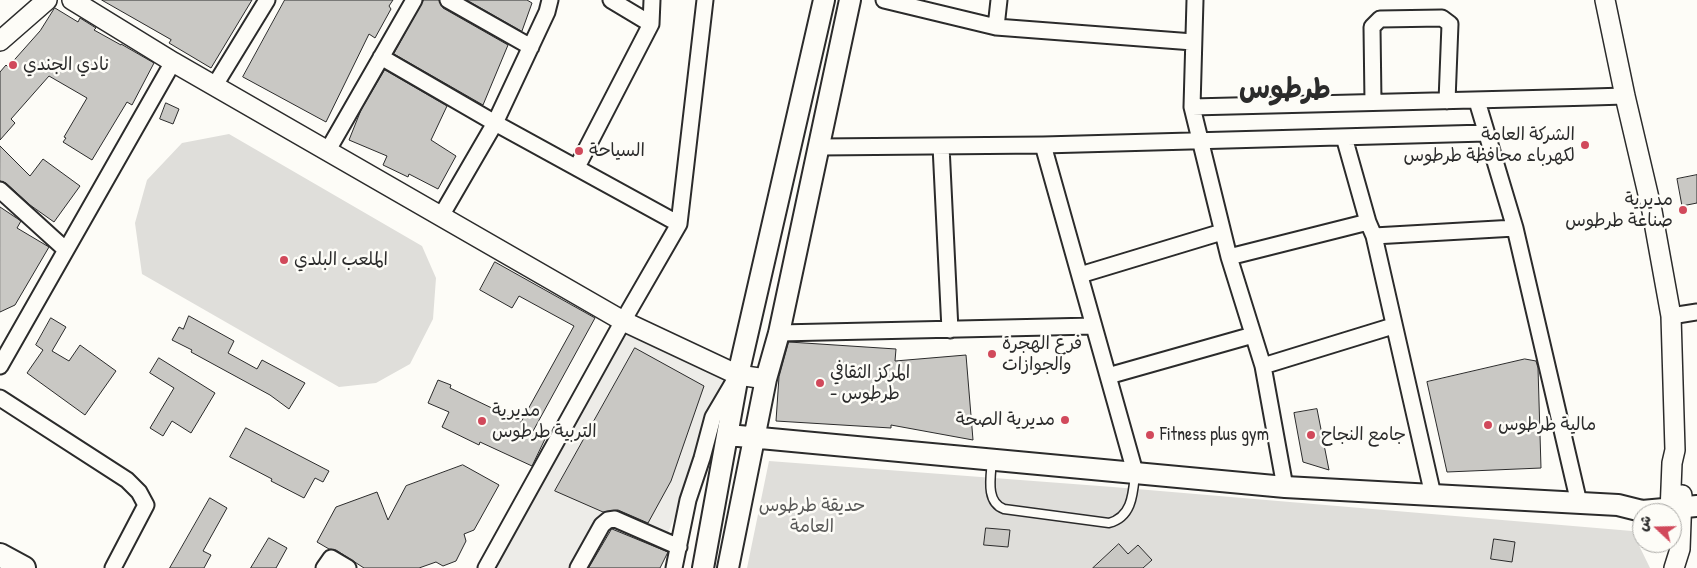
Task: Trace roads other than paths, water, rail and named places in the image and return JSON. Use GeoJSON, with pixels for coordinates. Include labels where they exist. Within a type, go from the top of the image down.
{"type":"FeatureCollection","features":[{"type":"Feature","properties":{"kind":"main road"},"geometry":{"type":"LineString","coordinates":[[703,568],[738,375],[824,0]]}},
{"type":"Feature","properties":{"kind":"main road"},"geometry":{"type":"LineString","coordinates":[[728,568],[766,380],[779,333],[850,0]]}},
{"type":"Feature","properties":{"kind":"main road"},"geometry":{"type":"LineString","coordinates":[[728,435],[1285,486],[1579,503],[1618,504],[1635,499],[1681,503]]}},
{"type":"Feature","properties":{"kind":"main road"},"geometry":{"type":"LineString","coordinates":[[0,555],[24,568]]}},
{"type":"Feature","properties":{"kind":"street"},"geometry":{"type":"LineString","coordinates":[[0,41],[47,0]]}},
{"type":"Feature","properties":{"kind":"street"},"geometry":{"type":"LineString","coordinates":[[72,0],[173,62],[623,321],[738,375],[766,380]]}},
{"type":"Feature","properties":{"kind":"street"},"geometry":{"type":"LineString","coordinates":[[215,85],[267,0]]}},
{"type":"Feature","properties":{"kind":"street"},"geometry":{"type":"LineString","coordinates":[[328,150],[414,0]]}},
{"type":"Feature","properties":{"kind":"street"},"geometry":{"type":"LineString","coordinates":[[448,0],[531,46]]}},
{"type":"Feature","properties":{"kind":"street"},"geometry":{"type":"LineString","coordinates":[[441,216],[495,123],[547,12],[550,0]]}},
{"type":"Feature","properties":{"kind":"street"},"geometry":{"type":"LineString","coordinates":[[611,0],[651,24]]}},
{"type":"Feature","properties":{"kind":"street"},"geometry":{"type":"LineString","coordinates":[[577,167],[651,24],[652,0]]}},
{"type":"Feature","properties":{"kind":"street"},"geometry":{"type":"LineString","coordinates":[[486,568],[679,224],[705,0]]}},
{"type":"Feature","properties":{"kind":"street"},"geometry":{"type":"LineString","coordinates":[[884,0],[934,6],[996,27],[1193,42]]}},
{"type":"Feature","properties":{"kind":"street"},"geometry":{"type":"LineString","coordinates":[[996,27],[999,0]]}},
{"type":"Feature","properties":{"kind":"street"},"geometry":{"type":"LineString","coordinates":[[1195,0],[1192,107],[1222,232],[1264,366],[1285,486]]}},
{"type":"Feature","properties":{"kind":"street"},"geometry":{"type":"LineString","coordinates":[[1605,0],[1652,211],[1671,316],[1675,450],[1681,469],[1681,503]]}},
{"type":"Feature","properties":{"kind":"street"},"geometry":{"type":"LineString","coordinates":[[1373,102],[1372,27],[1375,22],[1380,19],[1442,18],[1450,24],[1447,101]]}},
{"type":"Feature","properties":{"kind":"street"},"geometry":{"type":"LineString","coordinates":[[381,57],[495,123],[679,224]]}},
{"type":"Feature","properties":{"kind":"street"},"geometry":{"type":"LineString","coordinates":[[0,366],[173,62]]}},
{"type":"Feature","properties":{"kind":"street"},"geometry":{"type":"LineString","coordinates":[[1192,107],[1625,96]]}},
{"type":"Feature","properties":{"kind":"street"},"geometry":{"type":"LineString","coordinates":[[1477,101],[1515,228],[1579,503]]}},
{"type":"Feature","properties":{"kind":"street"},"geometry":{"type":"LineString","coordinates":[[819,147],[1043,145],[1486,133]]}},
{"type":"Feature","properties":{"kind":"street"},"geometry":{"type":"LineString","coordinates":[[1344,137],[1371,229],[1433,495]]}},
{"type":"Feature","properties":{"kind":"street"},"geometry":{"type":"LineString","coordinates":[[1043,145],[1135,472]]}},
{"type":"Feature","properties":{"kind":"street"},"geometry":{"type":"LineString","coordinates":[[941,146],[950,330]]}},
{"type":"Feature","properties":{"kind":"street"},"geometry":{"type":"LineString","coordinates":[[0,190],[66,250]]}},
{"type":"Feature","properties":{"kind":"street"},"geometry":{"type":"LineString","coordinates":[[1229,257],[1371,229],[1515,228]]}},
{"type":"Feature","properties":{"kind":"street"},"geometry":{"type":"LineString","coordinates":[[1080,275],[1222,232]]}},
{"type":"Feature","properties":{"kind":"street"},"geometry":{"type":"LineString","coordinates":[[1671,316],[1697,312]]}},
{"type":"Feature","properties":{"kind":"street"},"geometry":{"type":"LineString","coordinates":[[779,333],[1094,326]]}},
{"type":"Feature","properties":{"kind":"street"},"geometry":{"type":"LineString","coordinates":[[1264,366],[1393,326]]}},
{"type":"Feature","properties":{"kind":"street"},"geometry":{"type":"LineString","coordinates":[[1108,376],[1254,335]]}},
{"type":"Feature","properties":{"kind":"street"},"geometry":{"type":"LineString","coordinates":[[674,568],[688,500],[713,418],[738,375]]}},
{"type":"Feature","properties":{"kind":"street"},"geometry":{"type":"LineString","coordinates":[[0,398],[127,480],[139,492],[146,505],[113,568]]}},
{"type":"Feature","properties":{"kind":"street"},"geometry":{"type":"LineString","coordinates":[[578,568],[602,525],[608,520],[615,519],[678,547]]}},
{"type":"Feature","properties":{"kind":"street"},"geometry":{"type":"LineString","coordinates":[[1672,553],[1674,568]]}},
{"type":"Feature","properties":{"kind":"street"},"geometry":{"type":"LineString","coordinates":[[1674,568],[1679,553]]}},
{"type":"Feature","properties":{"kind":"street"},"geometry":{"type":"LineString","coordinates":[[324,568],[331,558],[348,568]]}},
{"type":"Feature","properties":{"kind":"lane"},"geometry":{"type":"LineString","coordinates":[[992,460],[991,492],[992,500],[997,507],[1109,523],[1117,521],[1126,514],[1134,490],[1135,472]]}},
{"type":"Feature","properties":{"kind":"place","name":"نادي الجندي"},"geometry":{"type":"Point","coordinates":[13,65]}},
{"type":"Feature","properties":{"kind":"place","name":"الشركة العامة لكهرباء محافظة طرطوس"},"geometry":{"type":"Point","coordinates":[1585,145]}},
{"type":"Feature","properties":{"kind":"place","name":"السياحة"},"geometry":{"type":"Point","coordinates":[579,151]}},
{"type":"Feature","properties":{"kind":"place","name":"مديرية صناعة طرطوس"},"geometry":{"type":"Point","coordinates":[1683,210]}},
{"type":"Feature","properties":{"kind":"place","name":"الملعب البلدي"},"geometry":{"type":"Point","coordinates":[284,260]}},
{"type":"Feature","properties":{"kind":"place","name":"فرع الهجرة والجوازات"},"geometry":{"type":"Point","coordinates":[992,354]}},
{"type":"Feature","properties":{"kind":"place","name":"المركز الثقافي - طرطوس"},"geometry":{"type":"Point","coordinates":[820,383]}},
{"type":"Feature","properties":{"kind":"place","name":"مديرية الصحة"},"geometry":{"type":"Point","coordinates":[1065,420]}},
{"type":"Feature","properties":{"kind":"place","name":"مديرية التربية طرطوس"},"geometry":{"type":"Point","coordinates":[482,421]}},
{"type":"Feature","properties":{"kind":"place","name":"مالية طرطوس"},"geometry":{"type":"Point","coordinates":[1488,425]}},
{"type":"Feature","properties":{"kind":"place","name":"Fitness plus gym"},"geometry":{"type":"Point","coordinates":[1150,435]}},
{"type":"Feature","properties":{"kind":"place","name":"جامع النجاح"},"geometry":{"type":"Point","coordinates":[1311,435]}},
{"type":"Feature","properties":{"kind":"district","name":"طرطوس"},"geometry":{"type":"Point","coordinates":[1285,91]}},
{"type":"Feature","properties":{"kind":"park label","name":"حديقة طرطوس العامة"},"geometry":{"type":"Point","coordinates":[812,516]}}]}
